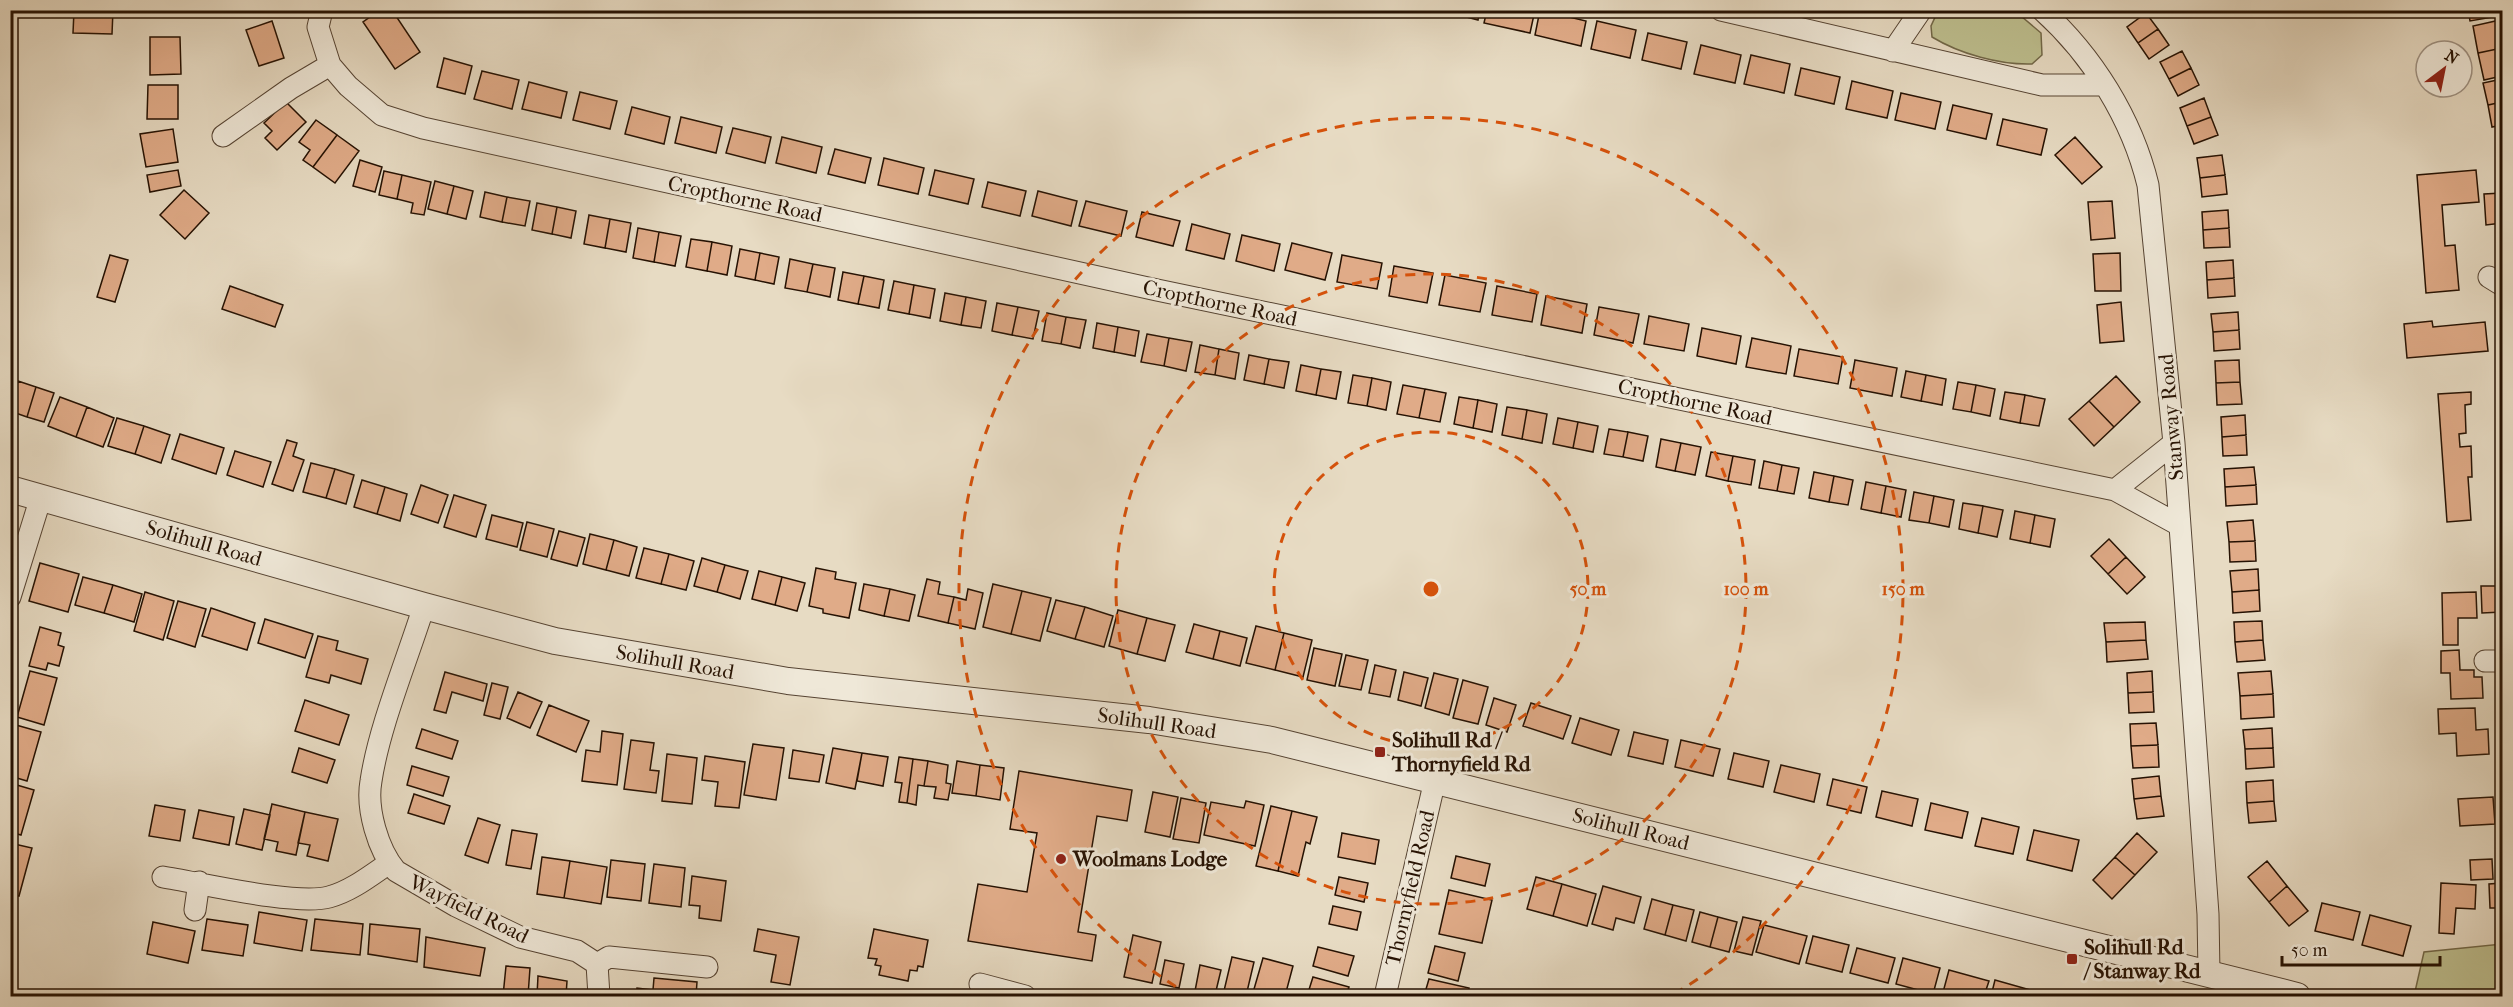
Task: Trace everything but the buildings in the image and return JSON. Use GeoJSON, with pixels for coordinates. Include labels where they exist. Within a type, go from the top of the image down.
{"type":"FeatureCollection","features":[{"type":"Feature","properties":{"kind":"street","name":"Cropthorne Road"},"geometry":{"type":"LineString","coordinates":[[322,10],[318,27],[330,65],[348,86],[382,115],[423,128],[1168,292],[2115,490],[2179,525]]}},
{"type":"Feature","properties":{"kind":"street"},"geometry":{"type":"LineString","coordinates":[[1722,10],[2042,85],[2104,85]]}},
{"type":"Feature","properties":{"kind":"street"},"geometry":{"type":"LineString","coordinates":[[1893,51],[1921,10]]}},
{"type":"Feature","properties":{"kind":"street","name":"Stanway Road"},"geometry":{"type":"LineString","coordinates":[[2042,10],[2071,39],[2125,119],[2140,151],[2148,185],[2174,443],[2208,914],[2209,974]]}},
{"type":"Feature","properties":{"kind":"street"},"geometry":{"type":"LineString","coordinates":[[223,136],[291,88],[330,65]]}},
{"type":"Feature","properties":{"kind":"street"},"geometry":{"type":"LineString","coordinates":[[2115,490],[2174,443]]}},
{"type":"Feature","properties":{"kind":"street","name":"Solihull Road"},"geometry":{"type":"LineString","coordinates":[[10,489],[555,641],[788,681],[1160,722],[1272,740],[2209,974],[2249,990],[2297,996]]}},
{"type":"Feature","properties":{"kind":"street"},"geometry":{"type":"LineString","coordinates":[[10,597],[41,497]]}},
{"type":"Feature","properties":{"kind":"street","name":"Wayfield Road"},"geometry":{"type":"LineString","coordinates":[[424,606],[370,783],[376,837],[389,863],[413,882],[520,937],[577,951],[597,964]]}},
{"type":"Feature","properties":{"kind":"street","name":"Thornyfield Road"},"geometry":{"type":"LineString","coordinates":[[1385,996],[1435,780]]}},
{"type":"Feature","properties":{"kind":"street"},"geometry":{"type":"LineString","coordinates":[[163,877],[303,899],[327,898],[350,889],[389,863]]}},
{"type":"Feature","properties":{"kind":"street"},"geometry":{"type":"LineString","coordinates":[[195,910],[199,882]]}},
{"type":"Feature","properties":{"kind":"street"},"geometry":{"type":"LineString","coordinates":[[600,996],[597,964],[609,957],[707,967]]}},
{"type":"Feature","properties":{"kind":"street"},"geometry":{"type":"LineString","coordinates":[[980,984],[1025,996]]}},
{"type":"Feature","properties":{"kind":"green space"},"geometry":{"type":"Polygon","coordinates":[[[1938,11],[2015,11],[2041,33],[2042,55],[2032,64],[2020,64],[1994,60],[1955,49],[1932,37],[1931,26],[1938,11]]]}},
{"type":"Feature","properties":{"kind":"green space"},"geometry":{"type":"Polygon","coordinates":[[[2502,944],[2502,996],[2414,996],[2424,952],[2502,944]]]}},
{"type":"Feature","properties":{"kind":"place","name":"Solihull Rd / Thornyfield Rd"},"geometry":{"type":"Point","coordinates":[1380,752]}},
{"type":"Feature","properties":{"kind":"place","name":"Woolmans Lodge"},"geometry":{"type":"Point","coordinates":[1061,859]}},
{"type":"Feature","properties":{"kind":"place","name":"Solihull Rd / Stanway Rd"},"geometry":{"type":"Point","coordinates":[2072,959]}}]}
